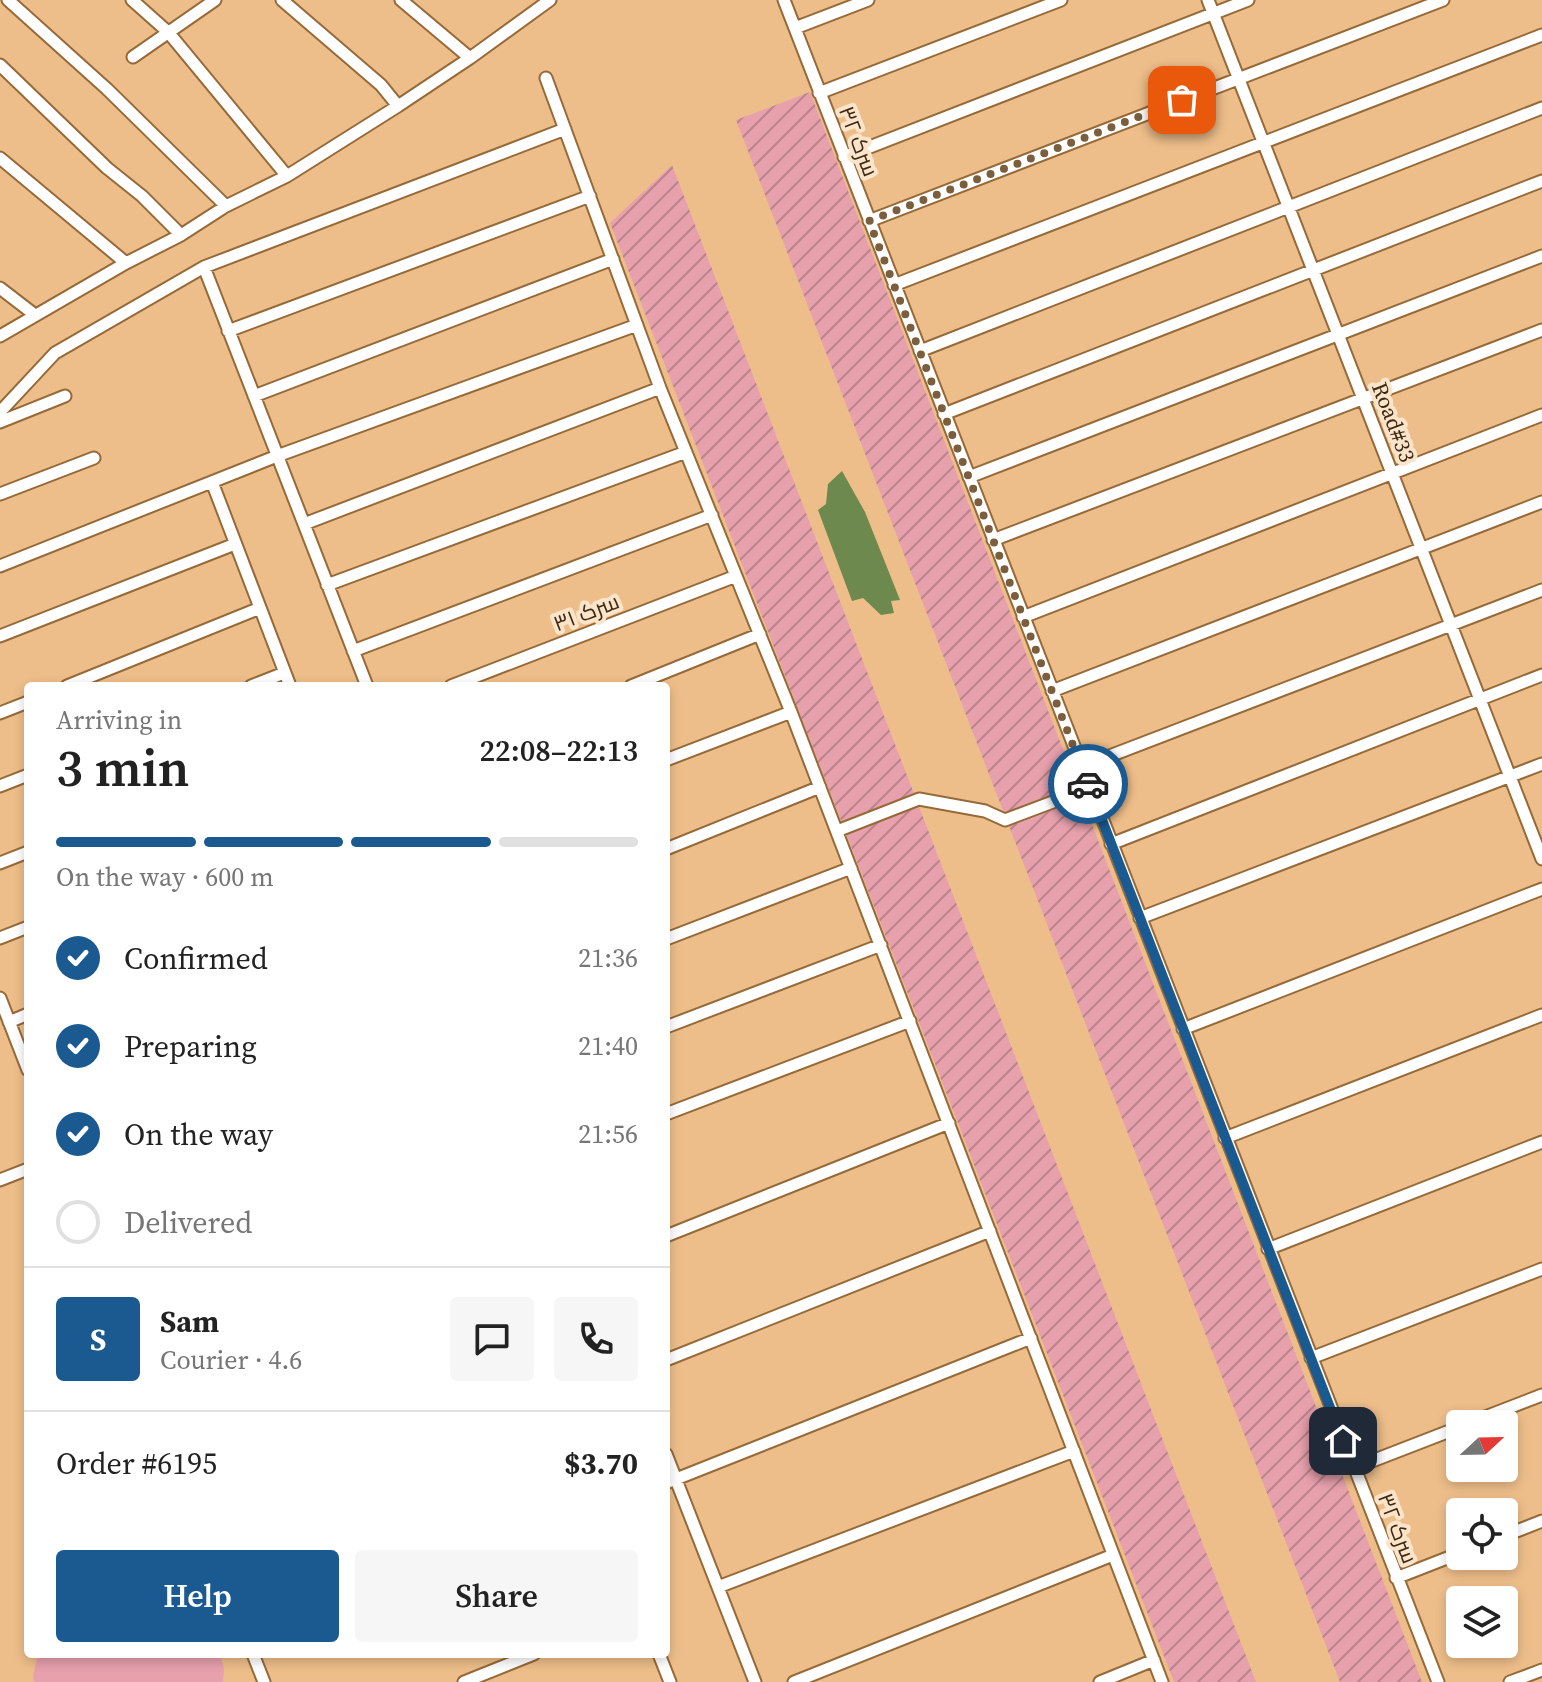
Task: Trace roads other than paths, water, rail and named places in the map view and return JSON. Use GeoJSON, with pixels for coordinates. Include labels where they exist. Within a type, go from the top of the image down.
{"type":"FeatureCollection","features":[{"type":"Feature","properties":{"kind":"street"},"geometry":{"type":"LineString","coordinates":[[8,0],[107,89],[226,206]]}},
{"type":"Feature","properties":{"kind":"street"},"geometry":{"type":"LineString","coordinates":[[132,0],[168,32],[287,176]]}},
{"type":"Feature","properties":{"kind":"street"},"geometry":{"type":"LineString","coordinates":[[133,57],[215,0]]}},
{"type":"Feature","properties":{"kind":"street"},"geometry":{"type":"LineString","coordinates":[[282,0],[381,85],[398,106]]}},
{"type":"Feature","properties":{"kind":"street"},"geometry":{"type":"LineString","coordinates":[[401,0],[470,58]]}},
{"type":"Feature","properties":{"kind":"street"},"geometry":{"type":"LineString","coordinates":[[527,0],[538,10]]}},
{"type":"Feature","properties":{"kind":"street"},"geometry":{"type":"LineString","coordinates":[[0,336],[181,235],[226,206],[287,176],[470,58],[550,0]]}},
{"type":"Feature","properties":{"kind":"street","name":"سرک ۳۲"},"geometry":{"type":"LineString","coordinates":[[784,0],[1438,1682]]}},
{"type":"Feature","properties":{"kind":"street"},"geometry":{"type":"LineString","coordinates":[[795,28],[868,0]]}},
{"type":"Feature","properties":{"kind":"street"},"geometry":{"type":"LineString","coordinates":[[819,93],[1061,0]]}},
{"type":"Feature","properties":{"kind":"street","name":"Road#33"},"geometry":{"type":"LineString","coordinates":[[1208,0],[1542,859]]}},
{"type":"Feature","properties":{"kind":"street"},"geometry":{"type":"LineString","coordinates":[[844,157],[1248,0]]}},
{"type":"Feature","properties":{"kind":"street"},"geometry":{"type":"LineString","coordinates":[[869,221],[1443,0]]}},
{"type":"Feature","properties":{"kind":"street"},"geometry":{"type":"LineString","coordinates":[[894,285],[1542,35]]}},
{"type":"Feature","properties":{"kind":"street"},"geometry":{"type":"LineString","coordinates":[[0,65],[181,235]]}},
{"type":"Feature","properties":{"kind":"street"},"geometry":{"type":"LineString","coordinates":[[546,78],[660,388],[791,712],[1162,1682]]}},
{"type":"Feature","properties":{"kind":"street"},"geometry":{"type":"LineString","coordinates":[[920,351],[1542,108]]}},
{"type":"Feature","properties":{"kind":"street"},"geometry":{"type":"LineString","coordinates":[[0,412],[55,353],[204,267],[565,129]]}},
{"type":"Feature","properties":{"kind":"street"},"geometry":{"type":"LineString","coordinates":[[0,158],[126,263]]}},
{"type":"Feature","properties":{"kind":"street"},"geometry":{"type":"LineString","coordinates":[[944,414],[1542,181]]}},
{"type":"Feature","properties":{"kind":"street"},"geometry":{"type":"LineString","coordinates":[[228,331],[590,196]]}},
{"type":"Feature","properties":{"kind":"street"},"geometry":{"type":"LineString","coordinates":[[969,477],[1542,256]]}},
{"type":"Feature","properties":{"kind":"street"},"geometry":{"type":"LineString","coordinates":[[254,396],[613,259]]}},
{"type":"Feature","properties":{"kind":"street"},"geometry":{"type":"LineString","coordinates":[[204,267],[365,682]]}},
{"type":"Feature","properties":{"kind":"street"},"geometry":{"type":"LineString","coordinates":[[0,288],[35,315]]}},
{"type":"Feature","properties":{"kind":"street"},"geometry":{"type":"LineString","coordinates":[[0,566],[277,456],[637,325]]}},
{"type":"Feature","properties":{"kind":"street"},"geometry":{"type":"LineString","coordinates":[[993,540],[1542,330]]}},
{"type":"Feature","properties":{"kind":"street"},"geometry":{"type":"LineString","coordinates":[[304,524],[660,388]]}},
{"type":"Feature","properties":{"kind":"street"},"geometry":{"type":"LineString","coordinates":[[0,422],[65,396]]}},
{"type":"Feature","properties":{"kind":"street"},"geometry":{"type":"LineString","coordinates":[[1023,617],[1542,415]]}},
{"type":"Feature","properties":{"kind":"street"},"geometry":{"type":"LineString","coordinates":[[327,585],[686,452]]}},
{"type":"Feature","properties":{"kind":"street"},"geometry":{"type":"LineString","coordinates":[[0,494],[94,458]]}},
{"type":"Feature","properties":{"kind":"street"},"geometry":{"type":"LineString","coordinates":[[212,482],[288,682]]}},
{"type":"Feature","properties":{"kind":"street"},"geometry":{"type":"LineString","coordinates":[[1052,691],[1542,502]]}},
{"type":"Feature","properties":{"kind":"street"},"geometry":{"type":"LineString","coordinates":[[353,651],[712,515]]}},
{"type":"Feature","properties":{"kind":"street"},"geometry":{"type":"LineString","coordinates":[[0,636],[235,544]]}},
{"type":"Feature","properties":{"kind":"street","name":"سرک ۳۱"},"geometry":{"type":"LineString","coordinates":[[461,682],[736,576]]}},
{"type":"Feature","properties":{"kind":"street"},"geometry":{"type":"LineString","coordinates":[[1081,767],[1542,590]]}},
{"type":"Feature","properties":{"kind":"street"},"geometry":{"type":"LineString","coordinates":[[77,682],[260,608]]}},
{"type":"Feature","properties":{"kind":"street"},"geometry":{"type":"LineString","coordinates":[[641,682],[760,634]]}},
{"type":"Feature","properties":{"kind":"street"},"geometry":{"type":"LineString","coordinates":[[261,682],[284,673]]}},
{"type":"Feature","properties":{"kind":"street"},"geometry":{"type":"LineString","coordinates":[[1111,844],[1542,675]]}},
{"type":"Feature","properties":{"kind":"street"},"geometry":{"type":"LineString","coordinates":[[0,713],[24,704]]}},
{"type":"Feature","properties":{"kind":"street"},"geometry":{"type":"LineString","coordinates":[[670,758],[791,712]]}},
{"type":"Feature","properties":{"kind":"street"},"geometry":{"type":"LineString","coordinates":[[1140,918],[1542,764]]}},
{"type":"Feature","properties":{"kind":"street"},"geometry":{"type":"LineString","coordinates":[[0,786],[24,777]]}},
{"type":"Feature","properties":{"kind":"street"},"geometry":{"type":"LineString","coordinates":[[670,847],[820,787]]}},
{"type":"Feature","properties":{"kind":"street"},"geometry":{"type":"LineString","coordinates":[[837,831],[919,799],[985,811],[1005,820],[1090,788]]}},
{"type":"Feature","properties":{"kind":"street"},"geometry":{"type":"LineString","coordinates":[[0,863],[24,854]]}},
{"type":"Feature","properties":{"kind":"street"},"geometry":{"type":"LineString","coordinates":[[670,937],[851,868]]}},
{"type":"Feature","properties":{"kind":"street"},"geometry":{"type":"LineString","coordinates":[[1183,1029],[1542,889]]}},
{"type":"Feature","properties":{"kind":"street"},"geometry":{"type":"LineString","coordinates":[[0,938],[24,929]]}},
{"type":"Feature","properties":{"kind":"street"},"geometry":{"type":"LineString","coordinates":[[670,1025],[881,945]]}},
{"type":"Feature","properties":{"kind":"street"},"geometry":{"type":"LineString","coordinates":[[0,998],[24,1060]]}},
{"type":"Feature","properties":{"kind":"street"},"geometry":{"type":"LineString","coordinates":[[1225,1138],[1542,1015]]}},
{"type":"Feature","properties":{"kind":"street"},"geometry":{"type":"LineString","coordinates":[[9,1022],[24,1016]]}},
{"type":"Feature","properties":{"kind":"street"},"geometry":{"type":"LineString","coordinates":[[670,1112],[910,1021]]}},
{"type":"Feature","properties":{"kind":"street"},"geometry":{"type":"LineString","coordinates":[[670,1234],[949,1123]]}},
{"type":"Feature","properties":{"kind":"street"},"geometry":{"type":"LineString","coordinates":[[1268,1249],[1542,1142]]}},
{"type":"Feature","properties":{"kind":"street"},"geometry":{"type":"LineString","coordinates":[[0,1180],[24,1171]]}},
{"type":"Feature","properties":{"kind":"street"},"geometry":{"type":"LineString","coordinates":[[670,1358],[990,1231]]}},
{"type":"Feature","properties":{"kind":"street"},"geometry":{"type":"LineString","coordinates":[[1311,1358],[1542,1269]]}},
{"type":"Feature","properties":{"kind":"street"},"geometry":{"type":"LineString","coordinates":[[755,1682],[718,1587],[671,1481],[1031,1338]]}},
{"type":"Feature","properties":{"kind":"street"},"geometry":{"type":"LineString","coordinates":[[1503,1410],[1542,1395]]}},
{"type":"Feature","properties":{"kind":"street"},"geometry":{"type":"LineString","coordinates":[[1354,1468],[1446,1432]]}},
{"type":"Feature","properties":{"kind":"street"},"geometry":{"type":"LineString","coordinates":[[718,1587],[1074,1451]]}},
{"type":"Feature","properties":{"kind":"street"},"geometry":{"type":"LineString","coordinates":[[1518,1530],[1542,1521]]}},
{"type":"Feature","properties":{"kind":"street"},"geometry":{"type":"LineString","coordinates":[[794,1682],[1113,1555]]}},
{"type":"Feature","properties":{"kind":"street"},"geometry":{"type":"LineString","coordinates":[[1396,1578],[1446,1558]]}},
{"type":"Feature","properties":{"kind":"street"},"geometry":{"type":"LineString","coordinates":[[255,1658],[264,1682]]}},
{"type":"Feature","properties":{"kind":"street"},"geometry":{"type":"LineString","coordinates":[[464,1682],[524,1658]]}},
{"type":"Feature","properties":{"kind":"street"},"geometry":{"type":"LineString","coordinates":[[661,1658],[670,1682]]}},
{"type":"Feature","properties":{"kind":"street"},"geometry":{"type":"LineString","coordinates":[[1100,1682],[1154,1660]]}},
{"type":"Feature","properties":{"kind":"street"},"geometry":{"type":"LineString","coordinates":[[1510,1682],[1542,1670]]}}]}
